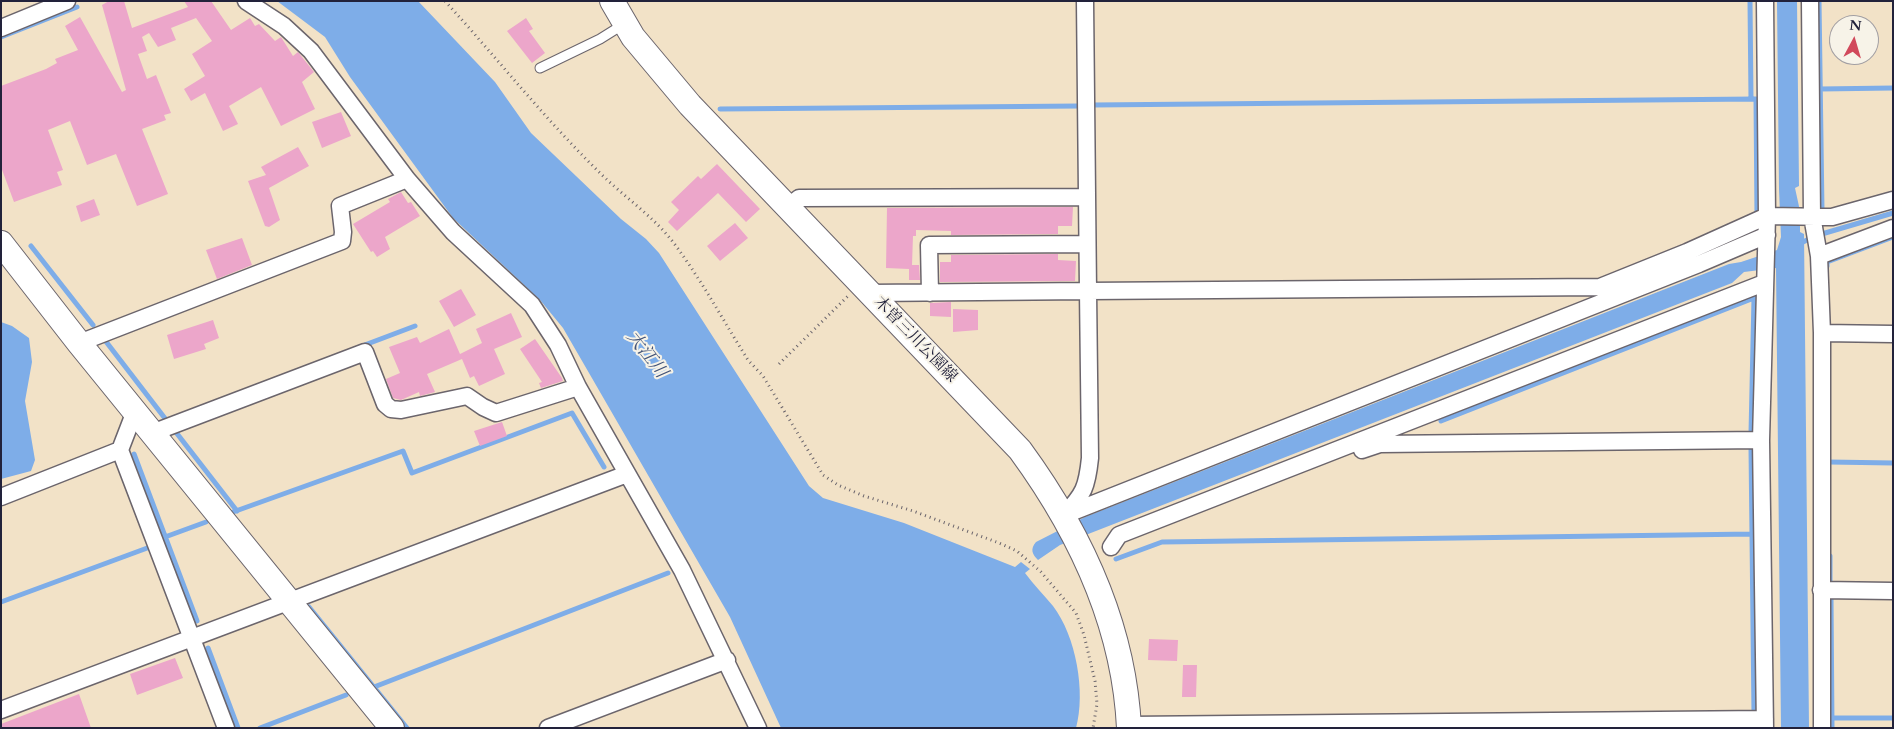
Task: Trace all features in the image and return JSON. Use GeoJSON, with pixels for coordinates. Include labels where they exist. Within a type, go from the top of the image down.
{"type":"FeatureCollection","features":[{"type":"Feature","properties":{"kind":"main road","name":"木曽三川公園線"},"geometry":{"type":"LineString","coordinates":[[612,1],[633,37],[690,105],[1020,450],[1065,518],[1083,550],[1100,588],[1124,680],[1129,726]]}},
{"type":"Feature","properties":{"kind":"main road"},"geometry":{"type":"LineString","coordinates":[[1,243],[288,603],[392,728]]}},
{"type":"Feature","properties":{"kind":"street"},"geometry":{"type":"LineString","coordinates":[[1,28],[67,1]]}},
{"type":"Feature","properties":{"kind":"street"},"geometry":{"type":"LineString","coordinates":[[246,1],[284,26],[311,52],[407,179],[453,232],[532,305],[558,346],[578,387],[682,570],[727,660],[758,728]]}},
{"type":"Feature","properties":{"kind":"street"},"geometry":{"type":"LineString","coordinates":[[1065,518],[1081,497],[1088,478],[1090,458],[1085,1]]}},
{"type":"Feature","properties":{"kind":"street"},"geometry":{"type":"LineString","coordinates":[[1129,726],[1765,723],[1761,440],[1764,278],[1767,238],[1772,216],[1765,1]]}},
{"type":"Feature","properties":{"kind":"street"},"geometry":{"type":"LineString","coordinates":[[1810,1],[1811,219],[1818,251],[1822,333],[1822,728]]}},
{"type":"Feature","properties":{"kind":"street"},"geometry":{"type":"LineString","coordinates":[[79,343],[342,241],[344,232],[340,206],[407,179]]}},
{"type":"Feature","properties":{"kind":"street"},"geometry":{"type":"LineString","coordinates":[[788,207],[799,198],[1087,197]]}},
{"type":"Feature","properties":{"kind":"street"},"geometry":{"type":"LineString","coordinates":[[865,288],[930,293],[1600,287],[1772,216],[1811,219],[1832,217],[1893,200]]}},
{"type":"Feature","properties":{"kind":"street"},"geometry":{"type":"LineString","coordinates":[[1818,251],[1893,228]]}},
{"type":"Feature","properties":{"kind":"street"},"geometry":{"type":"LineString","coordinates":[[1065,518],[1767,238]]}},
{"type":"Feature","properties":{"kind":"street"},"geometry":{"type":"LineString","coordinates":[[930,293],[929,245],[1087,244]]}},
{"type":"Feature","properties":{"kind":"street"},"geometry":{"type":"LineString","coordinates":[[1111,547],[1119,535],[1764,278]]}},
{"type":"Feature","properties":{"kind":"street"},"geometry":{"type":"LineString","coordinates":[[1822,333],[1893,334]]}},
{"type":"Feature","properties":{"kind":"street"},"geometry":{"type":"LineString","coordinates":[[152,433],[365,352],[385,404],[391,409],[400,410],[468,396],[483,408],[496,413],[578,387]]}},
{"type":"Feature","properties":{"kind":"street"},"geometry":{"type":"LineString","coordinates":[[134,411],[120,450],[226,728]]}},
{"type":"Feature","properties":{"kind":"street"},"geometry":{"type":"LineString","coordinates":[[1083,550],[1111,547],[1380,444],[1761,440]]}},
{"type":"Feature","properties":{"kind":"street"},"geometry":{"type":"LineString","coordinates":[[1,497],[120,450]]}},
{"type":"Feature","properties":{"kind":"street"},"geometry":{"type":"LineString","coordinates":[[1,710],[628,474]]}},
{"type":"Feature","properties":{"kind":"street"},"geometry":{"type":"LineString","coordinates":[[1821,590],[1893,591]]}},
{"type":"Feature","properties":{"kind":"street"},"geometry":{"type":"LineString","coordinates":[[548,728],[727,660]]}},
{"type":"Feature","properties":{"kind":"lane"},"geometry":{"type":"LineString","coordinates":[[540,68],[600,39],[625,23]]}},
{"type":"Feature","properties":{"kind":"path"},"geometry":{"type":"LineString","coordinates":[[445,1],[522,91],[599,172],[673,242],[748,360],[763,376],[809,456],[823,475],[838,485],[864,496],[913,511],[1017,552],[1041,572],[1061,593],[1076,612],[1095,681],[1097,704],[1093,728]]}},
{"type":"Feature","properties":{"kind":"path"},"geometry":{"type":"LineString","coordinates":[[779,364],[865,288]]}},
{"type":"Feature","properties":{"kind":"water","name":"大江川"},"geometry":{"type":"Polygon","coordinates":[[[277,1],[418,1],[495,82],[531,133],[659,253],[809,486],[823,498],[904,523],[1015,567],[1021,562],[1030,569],[1025,573],[1061,618],[1073,648],[1077,665],[1080,698],[1076,728],[781,728],[730,617],[563,328],[540,300],[453,218],[350,77],[325,37],[277,1]]]}},
{"type":"Feature","properties":{"kind":"water"},"geometry":{"type":"Polygon","coordinates":[[[1777,1],[1797,1],[1799,186],[1795,188],[1800,211],[1800,232],[1804,234],[1809,728],[1781,728],[1776,268],[1744,272],[1732,283],[1060,545],[1038,560],[1034,556],[1032,549],[1036,542],[1085,517],[1729,264],[1777,250],[1781,237],[1777,1]]]}},
{"type":"Feature","properties":{"kind":"water"},"geometry":{"type":"Polygon","coordinates":[[[1,322],[12,326],[29,338],[32,362],[25,401],[35,460],[31,471],[1,479],[1,322]]]}},
{"type":"Feature","properties":{"kind":"building"},"geometry":{"type":"Polygon","coordinates":[[[109,1],[124,1],[132,28],[188,7],[184,1],[211,1],[231,30],[250,18],[255,26],[259,24],[275,41],[281,37],[293,56],[298,52],[314,72],[302,82],[315,109],[281,126],[261,87],[229,106],[238,124],[223,131],[205,93],[191,101],[184,89],[205,76],[192,54],[212,41],[196,18],[171,28],[176,40],[158,47],[149,33],[142,37],[147,51],[138,54],[147,79],[156,75],[171,113],[164,115],[166,120],[142,129],[168,194],[137,206],[116,154],[87,165],[70,121],[48,130],[63,170],[57,172],[62,185],[14,202],[1,167],[1,86],[46,69],[57,63],[55,59],[78,50],[65,26],[80,17],[122,92],[126,90],[102,5],[109,1]]]}},
{"type":"Feature","properties":{"kind":"building"},"geometry":{"type":"Polygon","coordinates":[[[526,18],[533,29],[529,31],[545,53],[532,63],[507,31],[526,18]]]}},
{"type":"Feature","properties":{"kind":"building"},"geometry":{"type":"Polygon","coordinates":[[[341,112],[351,136],[322,148],[312,122],[341,112]]]}},
{"type":"Feature","properties":{"kind":"building"},"geometry":{"type":"Polygon","coordinates":[[[298,147],[309,166],[269,188],[280,220],[269,227],[265,226],[248,181],[266,175],[261,167],[298,147]]]}},
{"type":"Feature","properties":{"kind":"building"},"geometry":{"type":"Polygon","coordinates":[[[717,164],[760,209],[746,222],[718,193],[677,231],[668,222],[679,210],[671,202],[698,176],[701,179],[717,164]]]}},
{"type":"Feature","properties":{"kind":"building"},"geometry":{"type":"Polygon","coordinates":[[[401,192],[408,203],[411,202],[420,216],[385,237],[390,249],[377,257],[373,251],[371,252],[353,224],[390,202],[388,199],[401,192]]]}},
{"type":"Feature","properties":{"kind":"building"},"geometry":{"type":"Polygon","coordinates":[[[94,199],[100,215],[81,222],[76,206],[94,199]]]}},
{"type":"Feature","properties":{"kind":"building"},"geometry":{"type":"Polygon","coordinates":[[[1073,207],[1072,226],[1058,226],[1058,234],[951,235],[951,231],[916,230],[916,236],[913,236],[912,265],[919,265],[920,280],[909,280],[909,269],[886,268],[887,208],[1073,207]]]}},
{"type":"Feature","properties":{"kind":"building"},"geometry":{"type":"Polygon","coordinates":[[[735,223],[748,238],[720,261],[707,246],[735,223]]]}},
{"type":"Feature","properties":{"kind":"building"},"geometry":{"type":"Polygon","coordinates":[[[242,238],[252,265],[217,279],[206,250],[242,238]]]}},
{"type":"Feature","properties":{"kind":"building"},"geometry":{"type":"Polygon","coordinates":[[[1058,254],[1058,260],[1076,261],[1075,281],[940,282],[940,262],[951,262],[951,255],[1058,254]]]}},
{"type":"Feature","properties":{"kind":"building"},"geometry":{"type":"Polygon","coordinates":[[[461,289],[476,315],[454,327],[439,301],[461,289]]]}},
{"type":"Feature","properties":{"kind":"building"},"geometry":{"type":"Polygon","coordinates":[[[951,302],[951,317],[930,316],[930,303],[951,302]]]}},
{"type":"Feature","properties":{"kind":"building"},"geometry":{"type":"Polygon","coordinates":[[[953,309],[978,310],[978,330],[953,332],[953,309]]]}},
{"type":"Feature","properties":{"kind":"building"},"geometry":{"type":"Polygon","coordinates":[[[511,313],[522,337],[494,349],[505,374],[479,386],[474,376],[470,378],[462,359],[427,374],[435,392],[420,396],[419,392],[401,400],[393,398],[386,379],[400,373],[389,347],[417,337],[420,343],[449,329],[460,354],[482,343],[476,329],[511,313]]]}},
{"type":"Feature","properties":{"kind":"building"},"geometry":{"type":"Polygon","coordinates":[[[213,320],[219,338],[204,344],[206,349],[174,359],[167,335],[213,320]]]}},
{"type":"Feature","properties":{"kind":"building"},"geometry":{"type":"Polygon","coordinates":[[[535,339],[563,381],[541,388],[539,383],[542,382],[520,349],[535,339]]]}},
{"type":"Feature","properties":{"kind":"building"},"geometry":{"type":"Polygon","coordinates":[[[502,422],[507,436],[480,446],[474,431],[502,422]]]}},
{"type":"Feature","properties":{"kind":"building"},"geometry":{"type":"Polygon","coordinates":[[[1149,639],[1178,640],[1177,661],[1148,660],[1149,639]]]}},
{"type":"Feature","properties":{"kind":"building"},"geometry":{"type":"Polygon","coordinates":[[[175,658],[183,678],[137,695],[130,674],[175,658]]]}},
{"type":"Feature","properties":{"kind":"building"},"geometry":{"type":"Polygon","coordinates":[[[1183,665],[1197,665],[1196,697],[1182,697],[1183,665]]]}},
{"type":"Feature","properties":{"kind":"building"},"geometry":{"type":"Polygon","coordinates":[[[79,694],[91,728],[1,728],[1,724],[79,694]]]}},
{"type":"Feature","properties":{"kind":"waterway"},"geometry":{"type":"LineString","coordinates":[[1750,1],[1751,99]]}},
{"type":"Feature","properties":{"kind":"waterway"},"geometry":{"type":"LineString","coordinates":[[1819,1],[1822,211]]}},
{"type":"Feature","properties":{"kind":"waterway"},"geometry":{"type":"LineString","coordinates":[[1,37],[77,7]]}},
{"type":"Feature","properties":{"kind":"waterway"},"geometry":{"type":"LineString","coordinates":[[1820,89],[1893,88]]}},
{"type":"Feature","properties":{"kind":"waterway"},"geometry":{"type":"LineString","coordinates":[[1093,105],[1756,99],[1757,216]]}},
{"type":"Feature","properties":{"kind":"waterway"},"geometry":{"type":"LineString","coordinates":[[720,109],[1079,106]]}},
{"type":"Feature","properties":{"kind":"waterway"},"geometry":{"type":"LineString","coordinates":[[1799,244],[1815,236],[1893,213]]}},
{"type":"Feature","properties":{"kind":"waterway"},"geometry":{"type":"LineString","coordinates":[[1827,266],[1827,262],[1893,237]]}},
{"type":"Feature","properties":{"kind":"waterway"},"geometry":{"type":"LineString","coordinates":[[31,246],[93,325]]}},
{"type":"Feature","properties":{"kind":"waterway"},"geometry":{"type":"LineString","coordinates":[[1441,421],[1754,298],[1751,433]]}},
{"type":"Feature","properties":{"kind":"waterway"},"geometry":{"type":"LineString","coordinates":[[362,346],[415,326]]}},
{"type":"Feature","properties":{"kind":"waterway"},"geometry":{"type":"LineString","coordinates":[[104,339],[167,421]]}},
{"type":"Feature","properties":{"kind":"waterway"},"geometry":{"type":"LineString","coordinates":[[233,512],[403,451],[412,473],[572,413],[604,467]]}},
{"type":"Feature","properties":{"kind":"waterway"},"geometry":{"type":"LineString","coordinates":[[175,431],[237,511]]}},
{"type":"Feature","properties":{"kind":"waterway"},"geometry":{"type":"LineString","coordinates":[[1751,448],[1754,714]]}},
{"type":"Feature","properties":{"kind":"waterway"},"geometry":{"type":"LineString","coordinates":[[134,454],[197,621]]}},
{"type":"Feature","properties":{"kind":"waterway"},"geometry":{"type":"LineString","coordinates":[[1829,462],[1893,463]]}},
{"type":"Feature","properties":{"kind":"waterway"},"geometry":{"type":"LineString","coordinates":[[165,537],[206,522]]}},
{"type":"Feature","properties":{"kind":"waterway"},"geometry":{"type":"LineString","coordinates":[[1116,559],[1162,542],[1753,534]]}},
{"type":"Feature","properties":{"kind":"waterway"},"geometry":{"type":"LineString","coordinates":[[1,602],[150,547]]}},
{"type":"Feature","properties":{"kind":"waterway"},"geometry":{"type":"LineString","coordinates":[[1830,556],[1830,581]]}},
{"type":"Feature","properties":{"kind":"waterway"},"geometry":{"type":"LineString","coordinates":[[374,687],[668,573]]}},
{"type":"Feature","properties":{"kind":"waterway"},"geometry":{"type":"LineString","coordinates":[[1831,598],[1832,728]]}},
{"type":"Feature","properties":{"kind":"waterway"},"geometry":{"type":"LineString","coordinates":[[309,607],[407,728]]}},
{"type":"Feature","properties":{"kind":"waterway"},"geometry":{"type":"LineString","coordinates":[[208,648],[238,728]]}},
{"type":"Feature","properties":{"kind":"waterway"},"geometry":{"type":"LineString","coordinates":[[260,728],[346,695]]}},
{"type":"Feature","properties":{"kind":"waterway"},"geometry":{"type":"LineString","coordinates":[[1832,718],[1893,718]]}}]}
